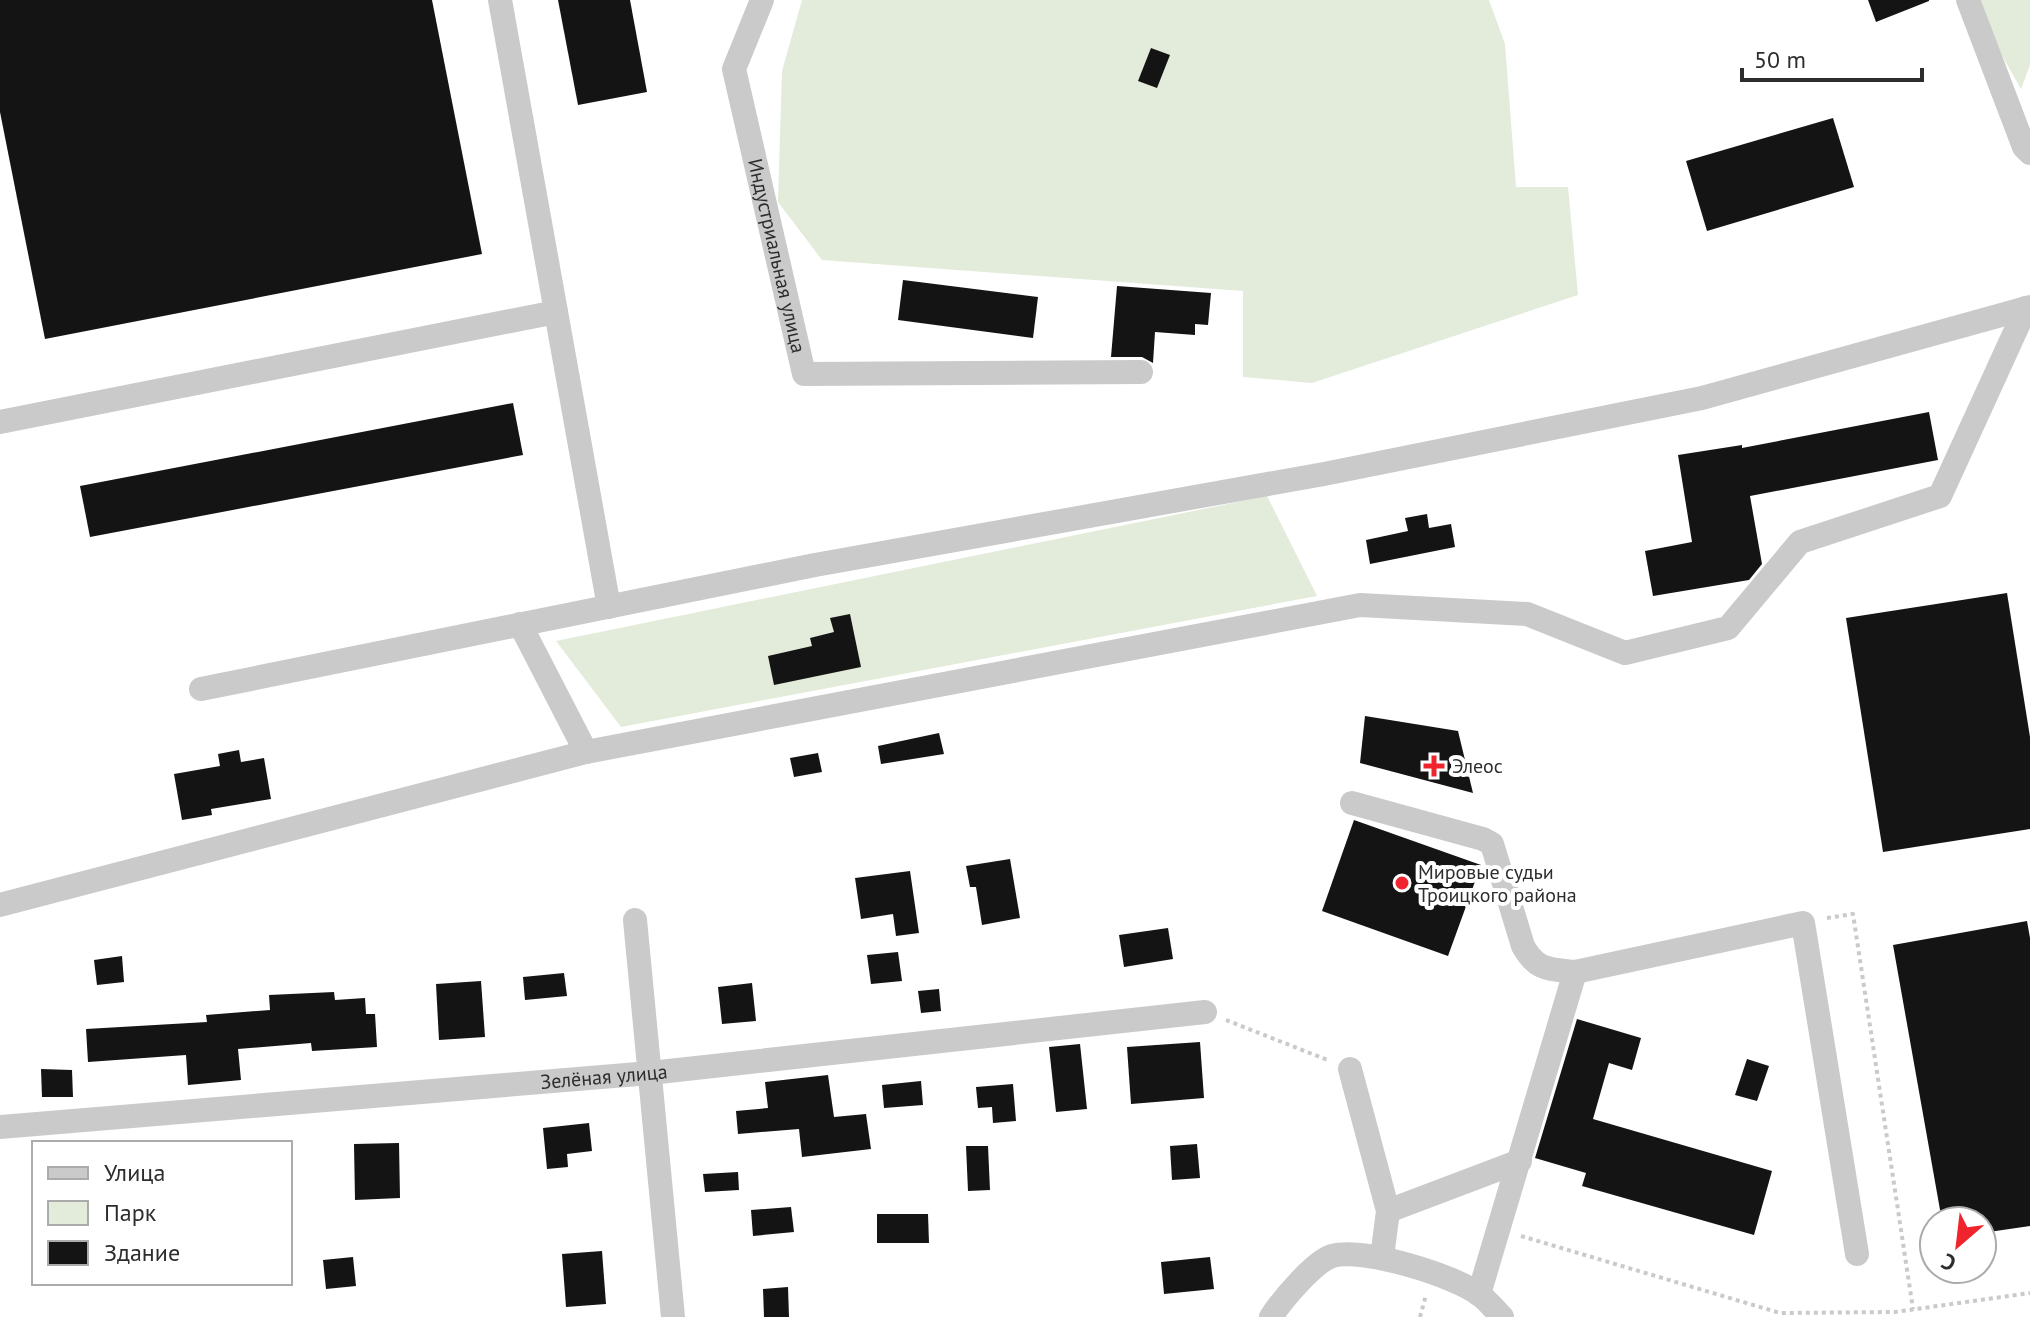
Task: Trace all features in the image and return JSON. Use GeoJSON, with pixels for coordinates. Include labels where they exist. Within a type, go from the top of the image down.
{"type":"FeatureCollection","features":[{"type":"Feature","properties":{"kind":"street"},"geometry":{"type":"LineString","coordinates":[[500,0],[609,607]]}},
{"type":"Feature","properties":{"kind":"street","name":"Индустриальная улица"},"geometry":{"type":"LineString","coordinates":[[762,0],[734,69],[804,374],[1141,372]]}},
{"type":"Feature","properties":{"kind":"street"},"geometry":{"type":"LineString","coordinates":[[1968,0],[2024,147],[2030,153]]}},
{"type":"Feature","properties":{"kind":"street"},"geometry":{"type":"LineString","coordinates":[[201,689],[815,565],[1324,474],[1702,398],[2028,307]]}},
{"type":"Feature","properties":{"kind":"street"},"geometry":{"type":"LineString","coordinates":[[0,905],[586,752],[1360,605],[1527,614],[1625,653],[1728,628],[1800,542],[1940,496],[2028,307]]}},
{"type":"Feature","properties":{"kind":"street"},"geometry":{"type":"LineString","coordinates":[[0,422],[556,312]]}},
{"type":"Feature","properties":{"kind":"street"},"geometry":{"type":"LineString","coordinates":[[520,624],[586,752]]}},
{"type":"Feature","properties":{"kind":"street"},"geometry":{"type":"LineString","coordinates":[[1352,803],[1492,844],[1523,946],[1532,962],[1546,969],[1575,972],[1803,923],[1857,1254]]}},
{"type":"Feature","properties":{"kind":"street"},"geometry":{"type":"LineString","coordinates":[[635,920],[673,1317]]}},
{"type":"Feature","properties":{"kind":"street"},"geometry":{"type":"LineString","coordinates":[[1479,1294],[1575,972]]}},
{"type":"Feature","properties":{"kind":"street","name":"Зелёная улица"},"geometry":{"type":"LineString","coordinates":[[0,1127],[650,1073],[1205,1012]]}},
{"type":"Feature","properties":{"kind":"street"},"geometry":{"type":"LineString","coordinates":[[1350,1069],[1388,1211],[1382,1257]]}},
{"type":"Feature","properties":{"kind":"street"},"geometry":{"type":"LineString","coordinates":[[1388,1211],[1520,1161]]}},
{"type":"Feature","properties":{"kind":"street"},"geometry":{"type":"LineString","coordinates":[[1271,1317],[1281,1301],[1323,1261],[1342,1255],[1382,1257],[1432,1273],[1479,1294],[1502,1317]]}},
{"type":"Feature","properties":{"kind":"path"},"geometry":{"type":"LineString","coordinates":[[1803,923],[1853,914],[1913,1309]]}},
{"type":"Feature","properties":{"kind":"path"},"geometry":{"type":"LineString","coordinates":[[1205,1012],[1350,1069]]}},
{"type":"Feature","properties":{"kind":"path"},"geometry":{"type":"LineString","coordinates":[[1499,1229],[1780,1313],[1895,1312],[2030,1293]]}},
{"type":"Feature","properties":{"kind":"green space"},"geometry":{"type":"Polygon","coordinates":[[[802,0],[1489,0],[1505,44],[1516,187],[1568,187],[1578,295],[1312,383],[1243,377],[1243,291],[822,260],[778,202],[782,71],[802,0]]]}},
{"type":"Feature","properties":{"kind":"green space"},"geometry":{"type":"Polygon","coordinates":[[[1970,0],[2030,0],[2030,65],[2021,89],[1970,0]]]}},
{"type":"Feature","properties":{"kind":"green space"},"geometry":{"type":"Polygon","coordinates":[[[1267,496],[1317,596],[621,727],[556,641],[1267,496]]]}},
{"type":"Feature","properties":{"kind":"building"},"geometry":{"type":"Polygon","coordinates":[[[0,0],[432,0],[482,254],[45,339],[0,112],[0,0]]]}},
{"type":"Feature","properties":{"kind":"building"},"geometry":{"type":"Polygon","coordinates":[[[558,0],[630,0],[647,92],[578,105],[558,0]]]}},
{"type":"Feature","properties":{"kind":"building"},"geometry":{"type":"Polygon","coordinates":[[[1868,0],[1929,0],[1929,1],[1876,22],[1868,0]]]}},
{"type":"Feature","properties":{"kind":"building"},"geometry":{"type":"Polygon","coordinates":[[[1151,48],[1170,55],[1157,88],[1138,81],[1151,48]]]}},
{"type":"Feature","properties":{"kind":"building"},"geometry":{"type":"Polygon","coordinates":[[[1833,118],[1854,187],[1707,231],[1686,161],[1833,118]]]}},
{"type":"Feature","properties":{"kind":"building"},"geometry":{"type":"Polygon","coordinates":[[[903,280],[1038,297],[1033,338],[898,320],[903,280]]]}},
{"type":"Feature","properties":{"kind":"building"},"geometry":{"type":"Polygon","coordinates":[[[1117,286],[1211,293],[1208,325],[1195,324],[1195,335],[1155,332],[1153,363],[1142,357],[1111,357],[1117,286]]]}},
{"type":"Feature","properties":{"kind":"building"},"geometry":{"type":"Polygon","coordinates":[[[513,403],[523,455],[90,537],[80,486],[513,403]]]}},
{"type":"Feature","properties":{"kind":"building"},"geometry":{"type":"Polygon","coordinates":[[[1929,412],[1938,460],[1750,496],[1762,564],[1749,580],[1653,596],[1645,551],[1692,542],[1678,455],[1742,445],[1742,448],[1929,412]]]}},
{"type":"Feature","properties":{"kind":"building"},"geometry":{"type":"Polygon","coordinates":[[[1427,514],[1429,528],[1451,524],[1455,547],[1370,564],[1366,540],[1408,531],[1405,518],[1427,514]]]}},
{"type":"Feature","properties":{"kind":"building"},"geometry":{"type":"Polygon","coordinates":[[[2007,593],[2030,737],[2030,829],[1883,852],[1846,618],[2007,593]]]}},
{"type":"Feature","properties":{"kind":"building"},"geometry":{"type":"Polygon","coordinates":[[[850,614],[861,667],[774,685],[768,656],[812,646],[810,638],[834,632],[830,618],[850,614]]]}},
{"type":"Feature","properties":{"kind":"building"},"geometry":{"type":"Polygon","coordinates":[[[1365,716],[1458,731],[1473,793],[1360,763],[1365,716]]]}},
{"type":"Feature","properties":{"kind":"building"},"geometry":{"type":"Polygon","coordinates":[[[939,733],[944,754],[881,764],[878,746],[939,733]]]}},
{"type":"Feature","properties":{"kind":"building"},"geometry":{"type":"Polygon","coordinates":[[[239,750],[241,762],[264,758],[271,799],[211,809],[212,815],[182,820],[174,774],[220,766],[218,754],[239,750]]]}},
{"type":"Feature","properties":{"kind":"building"},"geometry":{"type":"Polygon","coordinates":[[[818,753],[822,772],[794,777],[790,758],[818,753]]]}},
{"type":"Feature","properties":{"kind":"building"},"geometry":{"type":"Polygon","coordinates":[[[1354,820],[1481,865],[1448,956],[1322,911],[1354,820]]]}},
{"type":"Feature","properties":{"kind":"building"},"geometry":{"type":"Polygon","coordinates":[[[1010,859],[1020,918],[982,925],[976,887],[970,887],[966,866],[1010,859]]]}},
{"type":"Feature","properties":{"kind":"building"},"geometry":{"type":"Polygon","coordinates":[[[910,871],[919,933],[896,936],[893,914],[861,919],[855,878],[910,871]]]}},
{"type":"Feature","properties":{"kind":"building"},"geometry":{"type":"Polygon","coordinates":[[[2027,921],[2030,938],[2030,1226],[1998,1231],[1998,1205],[1939,1205],[1893,945],[2027,921]]]}},
{"type":"Feature","properties":{"kind":"building"},"geometry":{"type":"Polygon","coordinates":[[[1168,928],[1173,959],[1124,967],[1119,935],[1168,928]]]}},
{"type":"Feature","properties":{"kind":"building"},"geometry":{"type":"Polygon","coordinates":[[[898,952],[902,981],[871,984],[867,955],[898,952]]]}},
{"type":"Feature","properties":{"kind":"building"},"geometry":{"type":"Polygon","coordinates":[[[122,956],[124,982],[97,985],[94,960],[122,956]]]}},
{"type":"Feature","properties":{"kind":"building"},"geometry":{"type":"Polygon","coordinates":[[[564,973],[567,996],[525,1000],[523,977],[564,973]]]}},
{"type":"Feature","properties":{"kind":"building"},"geometry":{"type":"Polygon","coordinates":[[[481,981],[485,1037],[439,1040],[436,984],[481,981]]]}},
{"type":"Feature","properties":{"kind":"building"},"geometry":{"type":"Polygon","coordinates":[[[752,983],[756,1021],[722,1024],[718,987],[752,983]]]}},
{"type":"Feature","properties":{"kind":"building"},"geometry":{"type":"Polygon","coordinates":[[[939,989],[941,1011],[921,1013],[918,991],[939,989]]]}},
{"type":"Feature","properties":{"kind":"building"},"geometry":{"type":"Polygon","coordinates":[[[334,992],[335,1000],[365,998],[366,1014],[375,1014],[377,1047],[312,1051],[311,1043],[238,1049],[241,1080],[188,1085],[186,1055],[88,1062],[86,1029],[207,1022],[206,1015],[270,1010],[269,995],[334,992]]]}},
{"type":"Feature","properties":{"kind":"building"},"geometry":{"type":"Polygon","coordinates":[[[1577,1019],[1641,1038],[1632,1070],[1609,1063],[1593,1119],[1772,1171],[1754,1235],[1582,1186],[1586,1173],[1535,1158],[1577,1019]]]}},
{"type":"Feature","properties":{"kind":"building"},"geometry":{"type":"Polygon","coordinates":[[[1200,1042],[1204,1098],[1131,1104],[1127,1047],[1200,1042]]]}},
{"type":"Feature","properties":{"kind":"building"},"geometry":{"type":"Polygon","coordinates":[[[1080,1044],[1087,1109],[1056,1112],[1049,1047],[1080,1044]]]}},
{"type":"Feature","properties":{"kind":"building"},"geometry":{"type":"Polygon","coordinates":[[[1747,1059],[1769,1066],[1757,1101],[1735,1095],[1747,1059]]]}},
{"type":"Feature","properties":{"kind":"building"},"geometry":{"type":"Polygon","coordinates":[[[41,1069],[72,1070],[73,1097],[42,1097],[41,1069]]]}},
{"type":"Feature","properties":{"kind":"building"},"geometry":{"type":"Polygon","coordinates":[[[828,1075],[834,1117],[866,1114],[871,1149],[802,1157],[799,1129],[738,1134],[736,1111],[768,1108],[765,1082],[828,1075]]]}},
{"type":"Feature","properties":{"kind":"building"},"geometry":{"type":"Polygon","coordinates":[[[921,1081],[923,1105],[884,1108],[882,1085],[921,1081]]]}},
{"type":"Feature","properties":{"kind":"building"},"geometry":{"type":"Polygon","coordinates":[[[1013,1084],[1016,1121],[993,1123],[992,1107],[978,1108],[976,1087],[1013,1084]]]}},
{"type":"Feature","properties":{"kind":"building"},"geometry":{"type":"Polygon","coordinates":[[[589,1123],[592,1151],[567,1154],[568,1167],[547,1169],[543,1128],[589,1123]]]}},
{"type":"Feature","properties":{"kind":"building"},"geometry":{"type":"Polygon","coordinates":[[[399,1143],[400,1198],[355,1200],[354,1144],[399,1143]]]}},
{"type":"Feature","properties":{"kind":"building"},"geometry":{"type":"Polygon","coordinates":[[[1197,1144],[1200,1178],[1172,1180],[1170,1146],[1197,1144]]]}},
{"type":"Feature","properties":{"kind":"building"},"geometry":{"type":"Polygon","coordinates":[[[966,1146],[988,1146],[990,1190],[968,1191],[966,1146]]]}},
{"type":"Feature","properties":{"kind":"building"},"geometry":{"type":"Polygon","coordinates":[[[738,1172],[739,1190],[705,1192],[703,1174],[738,1172]]]}},
{"type":"Feature","properties":{"kind":"building"},"geometry":{"type":"Polygon","coordinates":[[[791,1207],[794,1232],[753,1236],[751,1210],[791,1207]]]}},
{"type":"Feature","properties":{"kind":"building"},"geometry":{"type":"Polygon","coordinates":[[[877,1214],[928,1214],[929,1243],[877,1243],[877,1214]]]}},
{"type":"Feature","properties":{"kind":"building"},"geometry":{"type":"Polygon","coordinates":[[[602,1251],[606,1304],[566,1307],[562,1254],[602,1251]]]}},
{"type":"Feature","properties":{"kind":"building"},"geometry":{"type":"Polygon","coordinates":[[[353,1257],[356,1286],[326,1289],[323,1260],[353,1257]]]}},
{"type":"Feature","properties":{"kind":"building"},"geometry":{"type":"Polygon","coordinates":[[[1210,1257],[1214,1289],[1164,1294],[1161,1262],[1210,1257]]]}},
{"type":"Feature","properties":{"kind":"building"},"geometry":{"type":"Polygon","coordinates":[[[788,1287],[789,1317],[764,1317],[763,1289],[788,1287]]]}},
{"type":"Feature","properties":{"kind":"place","name":"Элеос"},"geometry":{"type":"Point","coordinates":[1434,766]}},
{"type":"Feature","properties":{"kind":"place","name":"Мировые судьи Троицкого района"},"geometry":{"type":"Point","coordinates":[1402,883]}}]}
